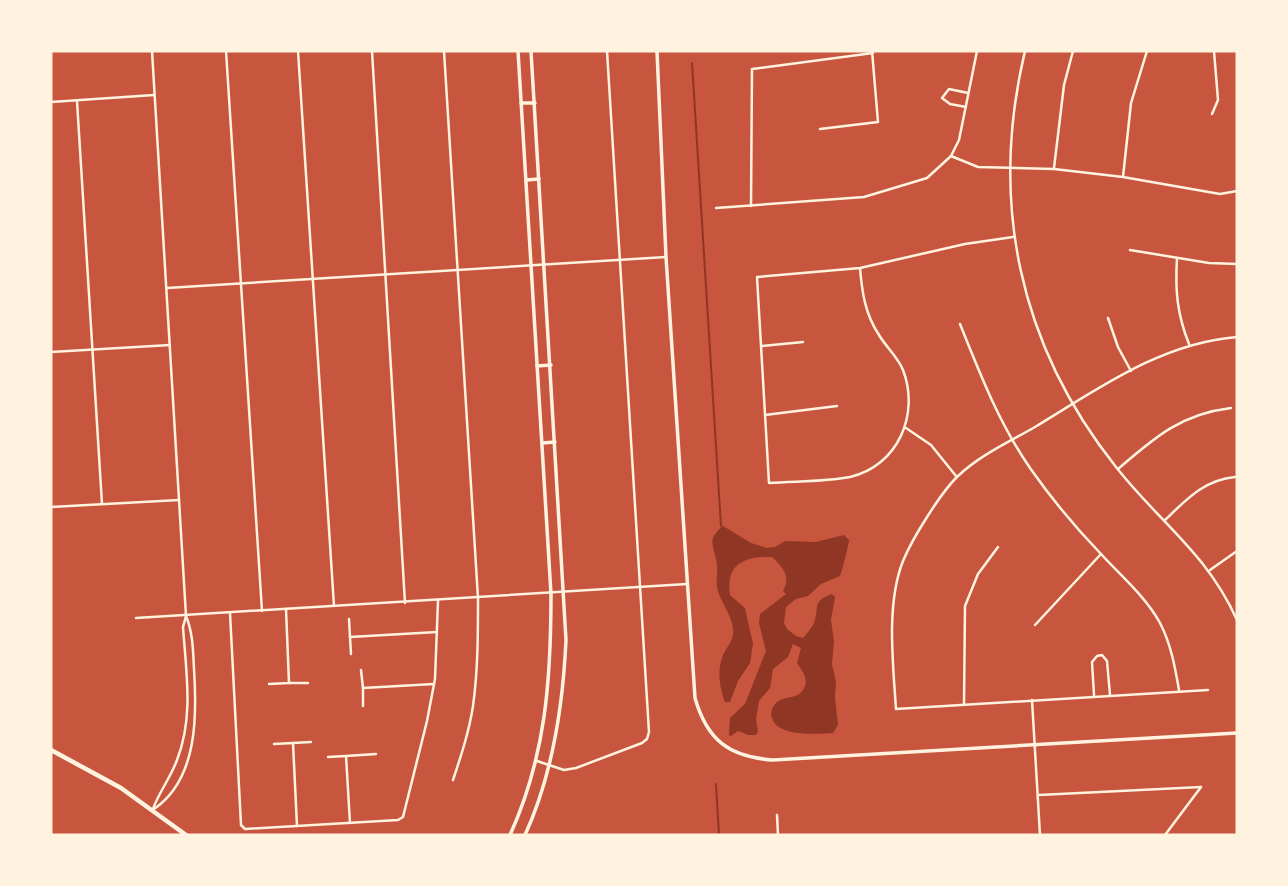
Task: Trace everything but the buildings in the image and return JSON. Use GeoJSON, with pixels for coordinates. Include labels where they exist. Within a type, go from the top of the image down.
{"type":"FeatureCollection","features":[{"type":"Feature","properties":{"kind":"main road"},"geometry":{"type":"LineString","coordinates":[[510,835],[537,761],[551,663],[551,594],[518,51]]}},
{"type":"Feature","properties":{"kind":"main road"},"geometry":{"type":"LineString","coordinates":[[525,835],[542,793],[549,766],[565,682],[566,640],[531,51]]}},
{"type":"Feature","properties":{"kind":"main road"},"geometry":{"type":"LineString","coordinates":[[657,51],[666,257],[695,698],[704,723],[712,735],[722,745],[734,751],[773,760],[1237,734]]}},
{"type":"Feature","properties":{"kind":"main road"},"geometry":{"type":"LineString","coordinates":[[521,103],[535,103]]}},
{"type":"Feature","properties":{"kind":"main road"},"geometry":{"type":"LineString","coordinates":[[526,180],[539,179]]}},
{"type":"Feature","properties":{"kind":"main road"},"geometry":{"type":"LineString","coordinates":[[537,366],[551,365]]}},
{"type":"Feature","properties":{"kind":"main road"},"geometry":{"type":"LineString","coordinates":[[542,443],[555,442]]}},
{"type":"Feature","properties":{"kind":"main road"},"geometry":{"type":"LineString","coordinates":[[51,750],[110,782],[187,835]]}},
{"type":"Feature","properties":{"kind":"street"},"geometry":{"type":"LineString","coordinates":[[152,51],[186,616],[192,631],[196,702],[195,732],[185,767],[165,802],[152,810]]}},
{"type":"Feature","properties":{"kind":"street"},"geometry":{"type":"LineString","coordinates":[[226,51],[261,611]]}},
{"type":"Feature","properties":{"kind":"street"},"geometry":{"type":"LineString","coordinates":[[298,51],[334,607]]}},
{"type":"Feature","properties":{"kind":"street"},"geometry":{"type":"LineString","coordinates":[[372,51],[405,603]]}},
{"type":"Feature","properties":{"kind":"street"},"geometry":{"type":"LineString","coordinates":[[444,51],[478,598],[478,654],[473,706],[467,738],[453,780]]}},
{"type":"Feature","properties":{"kind":"street"},"geometry":{"type":"LineString","coordinates":[[537,761],[564,770],[576,768],[636,746],[647,738],[649,732],[607,51]]}},
{"type":"Feature","properties":{"kind":"street"},"geometry":{"type":"LineString","coordinates":[[716,208],[880,194],[928,178],[951,156],[964,128],[977,51]]}},
{"type":"Feature","properties":{"kind":"street"},"geometry":{"type":"LineString","coordinates":[[1025,51],[1013,113],[1008,169],[1013,237],[1021,278],[1041,340],[1072,404],[1118,469],[1210,570],[1222,588],[1237,621]]}},
{"type":"Feature","properties":{"kind":"street"},"geometry":{"type":"LineString","coordinates":[[1054,169],[1064,85],[1073,51]]}},
{"type":"Feature","properties":{"kind":"street"},"geometry":{"type":"LineString","coordinates":[[1123,177],[1132,103],[1147,51]]}},
{"type":"Feature","properties":{"kind":"street"},"geometry":{"type":"LineString","coordinates":[[1212,114],[1218,100],[1214,51]]}},
{"type":"Feature","properties":{"kind":"street"},"geometry":{"type":"LineString","coordinates":[[751,206],[752,69],[873,52],[878,122],[820,129]]}},
{"type":"Feature","properties":{"kind":"street"},"geometry":{"type":"LineString","coordinates":[[966,107],[950,104],[943,98],[949,89],[968,93]]}},
{"type":"Feature","properties":{"kind":"street"},"geometry":{"type":"LineString","coordinates":[[51,102],[155,95]]}},
{"type":"Feature","properties":{"kind":"street"},"geometry":{"type":"LineString","coordinates":[[77,101],[102,504]]}},
{"type":"Feature","properties":{"kind":"street"},"geometry":{"type":"LineString","coordinates":[[951,156],[978,167],[1054,169],[1123,177],[1220,194],[1237,191]]}},
{"type":"Feature","properties":{"kind":"street"},"geometry":{"type":"LineString","coordinates":[[860,268],[865,308],[878,334],[902,367],[908,384],[909,411],[906,428],[889,455],[867,471],[840,478],[769,483],[757,277],[860,268],[965,244],[1013,237]]}},
{"type":"Feature","properties":{"kind":"street"},"geometry":{"type":"LineString","coordinates":[[1130,250],[1237,264]]}},
{"type":"Feature","properties":{"kind":"street"},"geometry":{"type":"LineString","coordinates":[[166,288],[666,257]]}},
{"type":"Feature","properties":{"kind":"street"},"geometry":{"type":"LineString","coordinates":[[1177,258],[1176,297],[1189,345]]}},
{"type":"Feature","properties":{"kind":"street"},"geometry":{"type":"LineString","coordinates":[[1108,318],[1118,347],[1131,371]]}},
{"type":"Feature","properties":{"kind":"street"},"geometry":{"type":"LineString","coordinates":[[960,324],[990,398],[1012,440],[1053,499],[1139,594],[1160,623],[1175,662],[1179,690]]}},
{"type":"Feature","properties":{"kind":"street"},"geometry":{"type":"LineString","coordinates":[[1208,690],[896,709],[892,643],[894,615],[903,561],[928,516],[957,477],[984,456],[1170,351],[1237,337]]}},
{"type":"Feature","properties":{"kind":"street"},"geometry":{"type":"LineString","coordinates":[[762,346],[803,342]]}},
{"type":"Feature","properties":{"kind":"street"},"geometry":{"type":"LineString","coordinates":[[51,352],[170,345]]}},
{"type":"Feature","properties":{"kind":"street"},"geometry":{"type":"LineString","coordinates":[[765,415],[837,406]]}},
{"type":"Feature","properties":{"kind":"street"},"geometry":{"type":"LineString","coordinates":[[1118,469],[1159,434],[1174,425],[1199,413],[1231,408]]}},
{"type":"Feature","properties":{"kind":"street"},"geometry":{"type":"LineString","coordinates":[[906,428],[931,445],[957,477]]}},
{"type":"Feature","properties":{"kind":"street"},"geometry":{"type":"LineString","coordinates":[[1165,520],[1193,493],[1206,485],[1235,477]]}},
{"type":"Feature","properties":{"kind":"street"},"geometry":{"type":"LineString","coordinates":[[51,507],[179,500]]}},
{"type":"Feature","properties":{"kind":"street"},"geometry":{"type":"LineString","coordinates":[[964,705],[965,606],[978,574],[998,547]]}},
{"type":"Feature","properties":{"kind":"street"},"geometry":{"type":"LineString","coordinates":[[1210,570],[1237,551]]}},
{"type":"Feature","properties":{"kind":"street"},"geometry":{"type":"LineString","coordinates":[[1035,625],[1101,554]]}},
{"type":"Feature","properties":{"kind":"street"},"geometry":{"type":"LineString","coordinates":[[136,618],[641,589],[687,584]]}},
{"type":"Feature","properties":{"kind":"street"},"geometry":{"type":"LineString","coordinates":[[230,613],[241,825],[245,829],[350,823],[403,817],[434,684],[438,600]]}},
{"type":"Feature","properties":{"kind":"street"},"geometry":{"type":"LineString","coordinates":[[286,609],[289,683]]}},
{"type":"Feature","properties":{"kind":"street"},"geometry":{"type":"LineString","coordinates":[[152,810],[177,762],[186,729],[188,697],[183,627],[186,616]]}},
{"type":"Feature","properties":{"kind":"street"},"geometry":{"type":"LineString","coordinates":[[349,619],[351,654]]}},
{"type":"Feature","properties":{"kind":"street"},"geometry":{"type":"LineString","coordinates":[[350,637],[437,632]]}},
{"type":"Feature","properties":{"kind":"street"},"geometry":{"type":"LineString","coordinates":[[1094,696],[1092,662],[1102,655],[1107,661],[1110,695]]}},
{"type":"Feature","properties":{"kind":"street"},"geometry":{"type":"LineString","coordinates":[[361,670],[363,706]]}},
{"type":"Feature","properties":{"kind":"street"},"geometry":{"type":"LineString","coordinates":[[269,684],[308,683]]}},
{"type":"Feature","properties":{"kind":"street"},"geometry":{"type":"LineString","coordinates":[[363,688],[434,684]]}},
{"type":"Feature","properties":{"kind":"street"},"geometry":{"type":"LineString","coordinates":[[1032,700],[1040,835]]}},
{"type":"Feature","properties":{"kind":"street"},"geometry":{"type":"LineString","coordinates":[[274,744],[311,742]]}},
{"type":"Feature","properties":{"kind":"street"},"geometry":{"type":"LineString","coordinates":[[293,743],[297,826]]}},
{"type":"Feature","properties":{"kind":"street"},"geometry":{"type":"LineString","coordinates":[[328,757],[376,754]]}},
{"type":"Feature","properties":{"kind":"street"},"geometry":{"type":"LineString","coordinates":[[346,756],[350,823]]}},
{"type":"Feature","properties":{"kind":"street"},"geometry":{"type":"LineString","coordinates":[[1039,795],[1201,787],[1165,835]]}},
{"type":"Feature","properties":{"kind":"street"},"geometry":{"type":"LineString","coordinates":[[777,815],[778,835]]}},
{"type":"Feature","properties":{"kind":"shaded area"},"geometry":{"type":"Polygon","coordinates":[[[723,526],[751,543],[767,548],[785,541],[816,542],[844,535],[849,540],[840,576],[821,584],[808,596],[796,599],[786,607],[784,623],[787,629],[803,638],[814,623],[821,599],[832,594],[835,597],[831,620],[834,642],[832,664],[836,682],[838,725],[833,733],[808,734],[789,731],[781,729],[772,718],[776,703],[799,694],[805,685],[804,675],[797,663],[801,648],[793,644],[788,657],[773,669],[770,688],[759,701],[756,735],[738,731],[729,735],[730,718],[745,704],[766,651],[759,623],[760,614],[786,594],[783,591],[786,576],[772,557],[746,560],[734,569],[731,575],[730,595],[745,608],[753,644],[750,663],[738,681],[730,702],[725,702],[720,663],[733,637],[733,628],[717,587],[717,565],[712,544],[714,535],[723,526]]]}},
{"type":"Feature","properties":{"kind":"waterway"},"geometry":{"type":"LineString","coordinates":[[692,63],[721,526]]}},
{"type":"Feature","properties":{"kind":"waterway"},"geometry":{"type":"LineString","coordinates":[[716,784],[719,835]]}}]}
